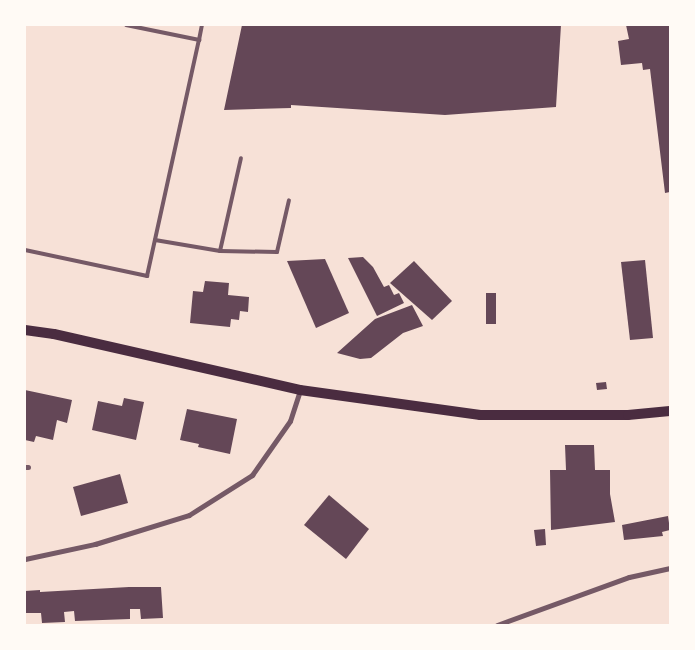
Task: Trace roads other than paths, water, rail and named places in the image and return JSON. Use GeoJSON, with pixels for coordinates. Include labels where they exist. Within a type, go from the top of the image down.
{"type":"FeatureCollection","features":[{"type":"Feature","properties":{"kind":"main road"},"geometry":{"type":"LineString","coordinates":[[25,330],[54,334],[300,390],[480,415],[628,415],[670,411]]}},
{"type":"Feature","properties":{"kind":"street"},"geometry":{"type":"LineString","coordinates":[[25,559],[95,544],[189,515],[252,475],[290,421],[300,390]]}},
{"type":"Feature","properties":{"kind":"street"},"geometry":{"type":"LineString","coordinates":[[497,625],[629,577],[670,568]]}},
{"type":"Feature","properties":{"kind":"lane"},"geometry":{"type":"LineString","coordinates":[[126,25],[199,40]]}},
{"type":"Feature","properties":{"kind":"lane"},"geometry":{"type":"LineString","coordinates":[[25,250],[147,276],[202,25]]}},
{"type":"Feature","properties":{"kind":"lane"},"geometry":{"type":"LineString","coordinates":[[220,251],[241,158]]}},
{"type":"Feature","properties":{"kind":"lane"},"geometry":{"type":"LineString","coordinates":[[155,240],[220,251],[277,252],[289,200]]}}]}
